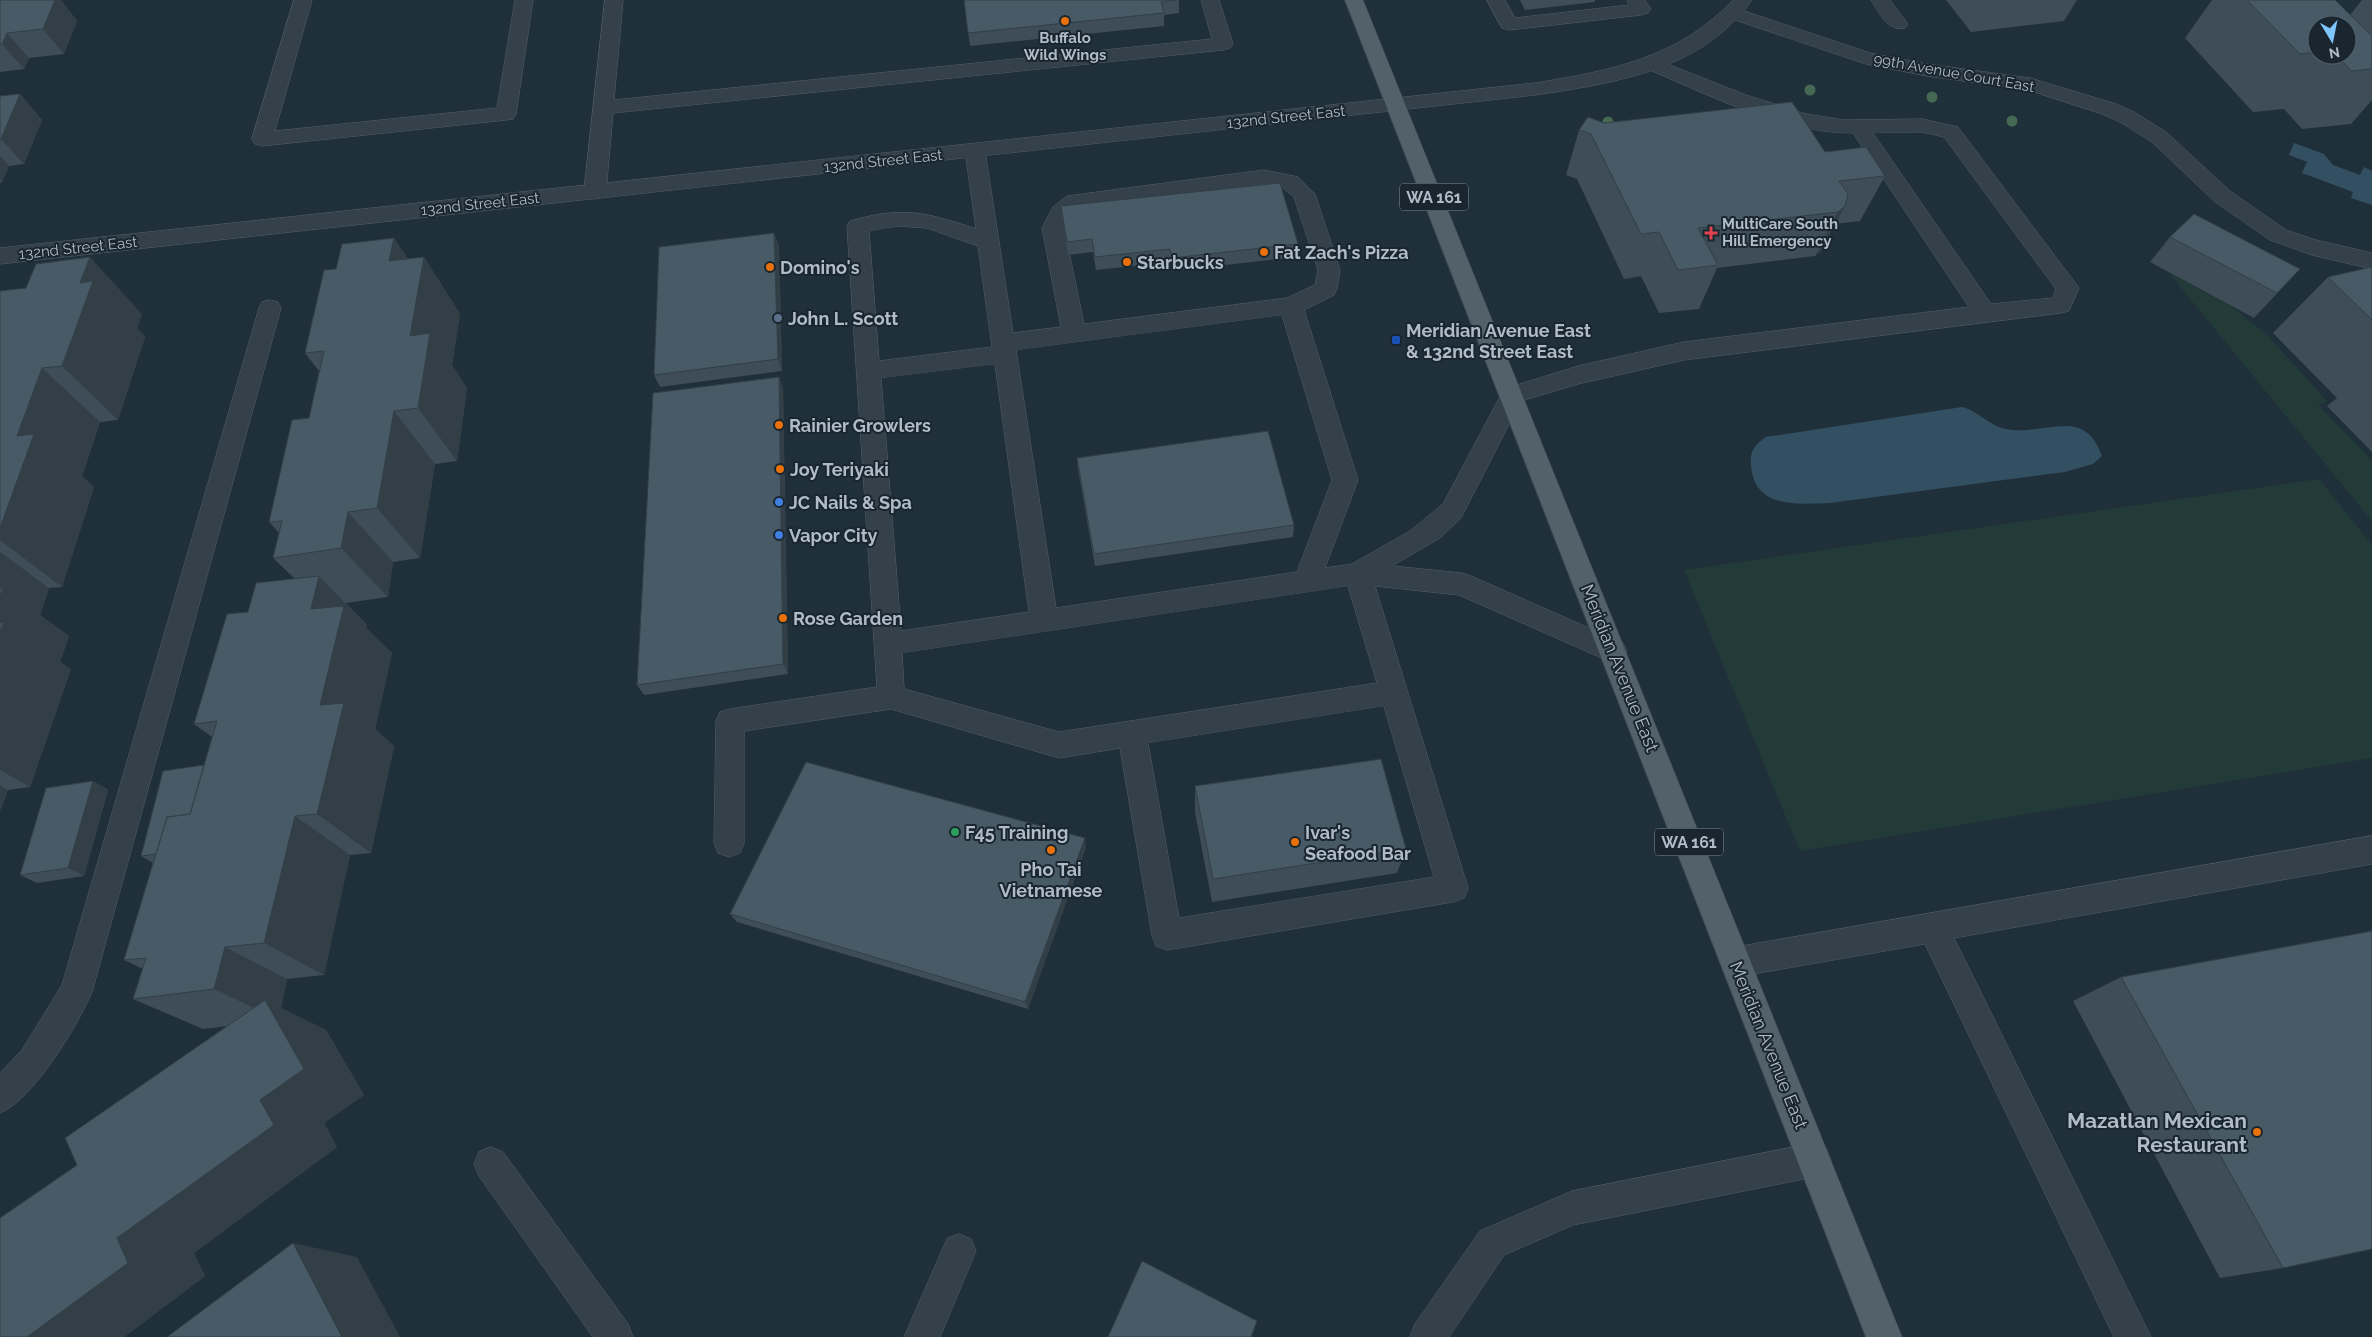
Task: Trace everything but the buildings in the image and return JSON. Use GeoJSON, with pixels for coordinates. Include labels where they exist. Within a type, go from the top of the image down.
{"type":"FeatureCollection","features":[{"type":"Feature","properties":{"kind":"main road","name":"Meridian Avenue East"},"geometry":{"type":"LineString","coordinates":[[1354,0],[1884,1337]]}},
{"type":"Feature","properties":{"kind":"street"},"geometry":{"type":"LineString","coordinates":[[302,0],[262,139],[506,114],[524,0]]}},
{"type":"Feature","properties":{"kind":"street"},"geometry":{"type":"LineString","coordinates":[[595,192],[614,0]]}},
{"type":"Feature","properties":{"kind":"street"},"geometry":{"type":"LineString","coordinates":[[603,108],[1223,44],[1210,0]]}},
{"type":"Feature","properties":{"kind":"street"},"geometry":{"type":"LineString","coordinates":[[1496,0],[1509,24],[1642,9],[1636,0]]}},
{"type":"Feature","properties":{"kind":"street"},"geometry":{"type":"LineString","coordinates":[[1880,0],[1898,24]]}},
{"type":"Feature","properties":{"kind":"street","name":"132nd Street East"},"geometry":{"type":"LineString","coordinates":[[0,256],[1535,90],[1597,80],[1652,64],[1698,41],[1738,7]]}},
{"type":"Feature","properties":{"kind":"street","name":"99th Avenue Court East"},"geometry":{"type":"LineString","coordinates":[[1738,7],[1866,58],[1927,70],[2030,84],[2109,109],[2127,117],[2159,137],[2222,196],[2278,235],[2312,247],[2372,261]]}},
{"type":"Feature","properties":{"kind":"street"},"geometry":{"type":"LineString","coordinates":[[1358,574],[1382,558],[1420,539],[1439,526],[1452,511],[1512,395],[1578,375],[1684,351],[2061,304],[2068,288],[1951,132],[1934,126],[1859,127],[1830,125],[1782,115],[1652,64]]}},
{"type":"Feature","properties":{"kind":"street"},"geometry":{"type":"LineString","coordinates":[[1859,127],[1985,314]]}},
{"type":"Feature","properties":{"kind":"street"},"geometry":{"type":"LineString","coordinates":[[975,151],[1044,620]]}},
{"type":"Feature","properties":{"kind":"street"},"geometry":{"type":"LineString","coordinates":[[869,371],[1074,334],[1291,306],[1326,289],[1329,270],[1304,194],[1290,182],[1264,177],[1075,200],[1061,212],[1053,228],[1074,334]]}},
{"type":"Feature","properties":{"kind":"street"},"geometry":{"type":"LineString","coordinates":[[891,697],[858,226],[898,219],[929,221],[988,241]]}},
{"type":"Feature","properties":{"kind":"street"},"geometry":{"type":"LineString","coordinates":[[1291,306],[1345,480],[1307,581]]}},
{"type":"Feature","properties":{"kind":"street"},"geometry":{"type":"LineString","coordinates":[[0,1097],[33,1061],[76,992],[270,308]]}},
{"type":"Feature","properties":{"kind":"street"},"geometry":{"type":"LineString","coordinates":[[1132,733],[1167,935],[1453,888],[1358,574]]}},
{"type":"Feature","properties":{"kind":"street"},"geometry":{"type":"LineString","coordinates":[[888,644],[1358,574],[1462,584],[1613,651]]}},
{"type":"Feature","properties":{"kind":"street"},"geometry":{"type":"LineString","coordinates":[[729,843],[730,721],[891,697],[1059,745],[1394,692]]}},
{"type":"Feature","properties":{"kind":"street"},"geometry":{"type":"LineString","coordinates":[[1736,962],[2372,850]]}},
{"type":"Feature","properties":{"kind":"street"},"geometry":{"type":"LineString","coordinates":[[1933,928],[2133,1337]]}},
{"type":"Feature","properties":{"kind":"street"},"geometry":{"type":"LineString","coordinates":[[1428,1337],[1492,1243],[1572,1208],[1814,1160]]}},
{"type":"Feature","properties":{"kind":"street"},"geometry":{"type":"LineString","coordinates":[[491,1164],[615,1337]]}},
{"type":"Feature","properties":{"kind":"street"},"geometry":{"type":"LineString","coordinates":[[922,1337],[959,1251]]}},
{"type":"Feature","properties":{"kind":"green space"},"geometry":{"type":"Polygon","coordinates":[[[2169,273],[2231,306],[2267,335],[2327,401],[2318,405],[2372,460],[2372,521],[2169,273]]]}},
{"type":"Feature","properties":{"kind":"green space"},"geometry":{"type":"Polygon","coordinates":[[[2319,479],[2372,545],[2372,758],[1800,851],[1684,570],[2319,479]]]}},
{"type":"Feature","properties":{"kind":"water"},"geometry":{"type":"Polygon","coordinates":[[[2294,143],[2324,154],[2333,165],[2360,175],[2364,167],[2372,171],[2372,205],[2351,198],[2353,192],[2302,173],[2307,162],[2289,155],[2294,143]]]}},
{"type":"Feature","properties":{"kind":"water"},"geometry":{"type":"Polygon","coordinates":[[[1962,407],[1974,412],[1994,425],[2006,429],[2074,427],[2085,431],[2094,440],[2102,456],[2093,464],[2065,472],[1830,503],[1804,504],[1779,501],[1769,497],[1760,490],[1754,479],[1751,465],[1752,452],[1758,443],[1766,437],[1962,407]]]}},
{"type":"Feature","properties":{"kind":"place","name":"Buffalo Wild Wings"},"geometry":{"type":"Point","coordinates":[1065,21]}},
{"type":"Feature","properties":{"kind":"place","name":"MultiCare South Hill Emergency"},"geometry":{"type":"Point","coordinates":[1711,233]}},
{"type":"Feature","properties":{"kind":"place","name":"Fat Zach's Pizza"},"geometry":{"type":"Point","coordinates":[1264,252]}},
{"type":"Feature","properties":{"kind":"place","name":"Starbucks"},"geometry":{"type":"Point","coordinates":[1127,262]}},
{"type":"Feature","properties":{"kind":"place","name":"Domino's"},"geometry":{"type":"Point","coordinates":[770,267]}},
{"type":"Feature","properties":{"kind":"place","name":"John L. Scott"},"geometry":{"type":"Point","coordinates":[778,318]}},
{"type":"Feature","properties":{"kind":"place","name":"Meridian Avenue East & 132nd Street East"},"geometry":{"type":"Point","coordinates":[1396,340]}},
{"type":"Feature","properties":{"kind":"place","name":"Rainier Growlers"},"geometry":{"type":"Point","coordinates":[779,425]}},
{"type":"Feature","properties":{"kind":"place","name":"Joy Teriyaki"},"geometry":{"type":"Point","coordinates":[780,469]}},
{"type":"Feature","properties":{"kind":"place","name":"JC Nails & Spa"},"geometry":{"type":"Point","coordinates":[779,502]}},
{"type":"Feature","properties":{"kind":"place","name":"Vapor City"},"geometry":{"type":"Point","coordinates":[779,535]}},
{"type":"Feature","properties":{"kind":"place","name":"Rose Garden"},"geometry":{"type":"Point","coordinates":[783,618]}},
{"type":"Feature","properties":{"kind":"place","name":"F45 Training"},"geometry":{"type":"Point","coordinates":[955,832]}},
{"type":"Feature","properties":{"kind":"place","name":"Ivar's Seafood Bar"},"geometry":{"type":"Point","coordinates":[1295,842]}},
{"type":"Feature","properties":{"kind":"place","name":"Pho Tai Vietnamese"},"geometry":{"type":"Point","coordinates":[1051,850]}},
{"type":"Feature","properties":{"kind":"place","name":"Mazatlan Mexican Restaurant"},"geometry":{"type":"Point","coordinates":[2257,1132]}}]}
